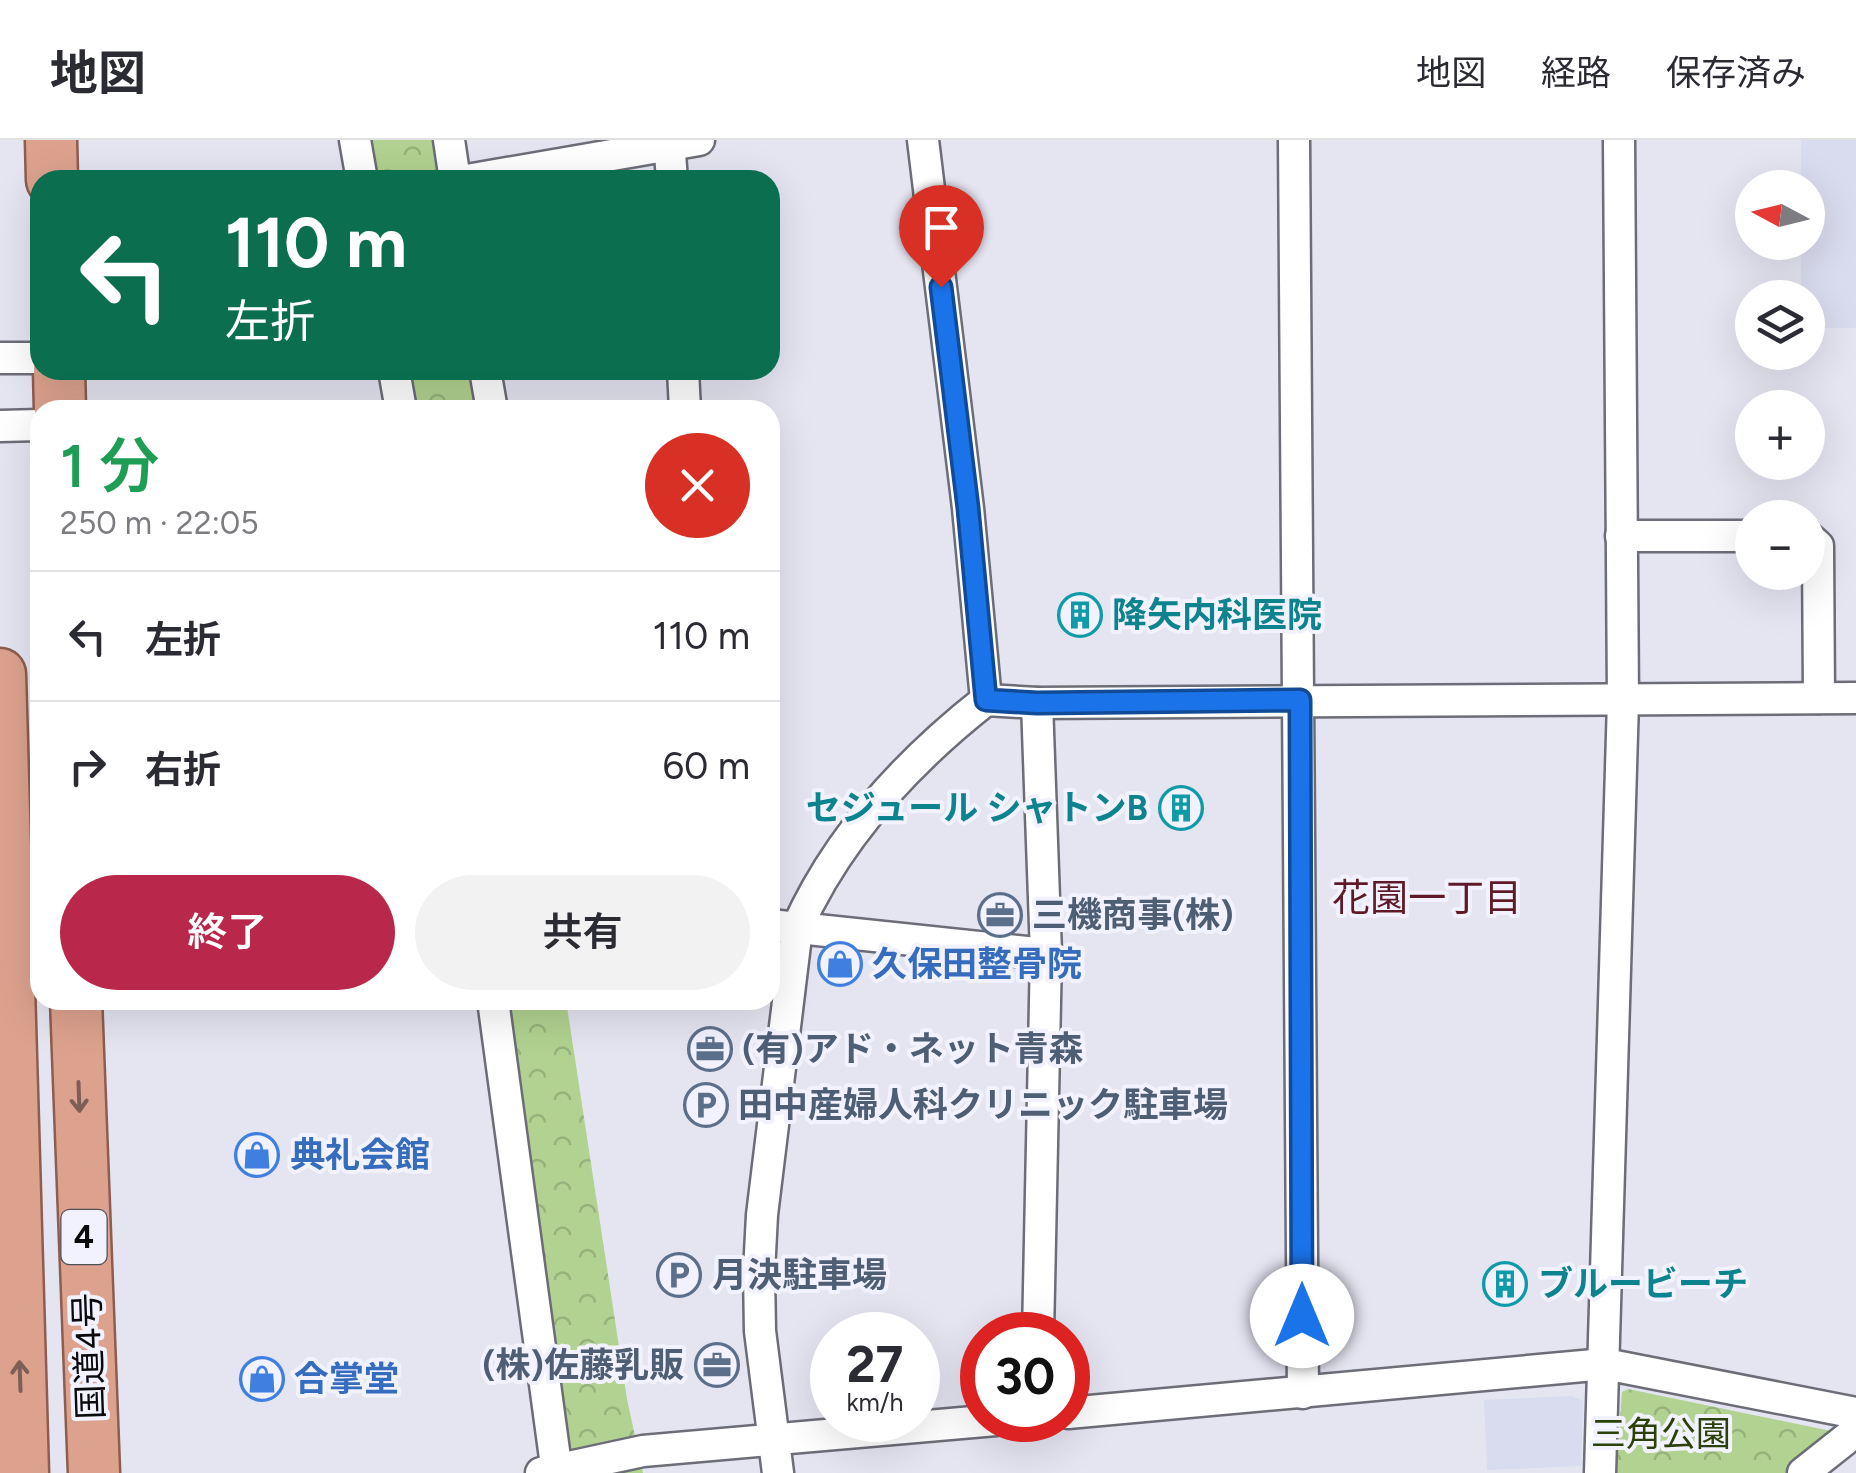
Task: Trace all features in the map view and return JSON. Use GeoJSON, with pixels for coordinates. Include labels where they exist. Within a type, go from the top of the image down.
{"type":"FeatureCollection","features":[{"type":"Feature","properties":{"kind":"highway"},"geometry":{"type":"LineString","coordinates":[[50,140],[52,170]]}},
{"type":"Feature","properties":{"kind":"highway","name":"国道4号"},"geometry":{"type":"LineString","coordinates":[[0,674],[23,881],[16,978],[23,1473]]}},
{"type":"Feature","properties":{"kind":"highway","name":"国道4号"},"geometry":{"type":"LineString","coordinates":[[76,1010],[94,1473]]}},
{"type":"Feature","properties":{"kind":"street"},"geometry":{"type":"LineString","coordinates":[[355,140],[360,170]]}},
{"type":"Feature","properties":{"kind":"street"},"geometry":{"type":"LineString","coordinates":[[449,140],[454,170]]}},
{"type":"Feature","properties":{"kind":"street"},"geometry":{"type":"LineString","coordinates":[[923,140],[968,508],[986,700]]}},
{"type":"Feature","properties":{"kind":"street"},"geometry":{"type":"LineString","coordinates":[[1294,140],[1303,1393]]}},
{"type":"Feature","properties":{"kind":"street"},"geometry":{"type":"LineString","coordinates":[[1600,1473],[1623,701],[1618,140]]}},
{"type":"Feature","properties":{"kind":"street"},"geometry":{"type":"LineString","coordinates":[[523,170],[679,142],[674,170]]}},
{"type":"Feature","properties":{"kind":"street"},"geometry":{"type":"LineString","coordinates":[[0,358],[30,358]]}},
{"type":"Feature","properties":{"kind":"street"},"geometry":{"type":"LineString","coordinates":[[0,426],[30,426]]}},
{"type":"Feature","properties":{"kind":"street"},"geometry":{"type":"LineString","coordinates":[[1621,536],[1735,536]]}},
{"type":"Feature","properties":{"kind":"street"},"geometry":{"type":"LineString","coordinates":[[1818,590],[1819,698]]}},
{"type":"Feature","properties":{"kind":"street"},"geometry":{"type":"LineString","coordinates":[[780,980],[784,926],[813,892],[834,857],[871,810],[938,738],[986,700],[1037,703],[1856,698]]}},
{"type":"Feature","properties":{"kind":"street"},"geometry":{"type":"LineString","coordinates":[[1037,703],[1046,954],[1038,1312]]}},
{"type":"Feature","properties":{"kind":"street"},"geometry":{"type":"LineString","coordinates":[[784,926],[1046,954]]}},
{"type":"Feature","properties":{"kind":"street"},"geometry":{"type":"LineString","coordinates":[[494,1010],[551,1472],[643,1451],[960,1424]]}},
{"type":"Feature","properties":{"kind":"street"},"geometry":{"type":"LineString","coordinates":[[778,1010],[760,1253],[760,1331],[778,1473]]}},
{"type":"Feature","properties":{"kind":"street"},"geometry":{"type":"LineString","coordinates":[[1090,1411],[1605,1364],[1856,1413]]}},
{"type":"Feature","properties":{"kind":"street"},"geometry":{"type":"LineString","coordinates":[[1803,1473],[1856,1432]]}},
{"type":"Feature","properties":{"kind":"shaded area"},"geometry":{"type":"Polygon","coordinates":[[[1801,140],[1856,140],[1856,328],[1825,328],[1825,280],[1801,280],[1801,260],[1825,260],[1825,170],[1801,170],[1801,140]]]}},
{"type":"Feature","properties":{"kind":"shaded area"},"geometry":{"type":"Polygon","coordinates":[[[1572,1396],[1583,1401],[1581,1466],[1487,1470],[1484,1400],[1572,1396]]]}},
{"type":"Feature","properties":{"kind":"green space"},"geometry":{"type":"Polygon","coordinates":[[[368,140],[436,140],[441,170],[374,170],[368,140]]]}},
{"type":"Feature","properties":{"kind":"green space"},"geometry":{"type":"Polygon","coordinates":[[[411,380],[474,380],[478,400],[414,400],[411,380]]]}},
{"type":"Feature","properties":{"kind":"green space"},"geometry":{"type":"Polygon","coordinates":[[[503,1010],[568,1010],[627,1399],[643,1473],[557,1473],[503,1010]]]}},
{"type":"Feature","properties":{"kind":"green space","name":"三角公園"},"geometry":{"type":"Polygon","coordinates":[[[1628,1389],[1836,1432],[1833,1440],[1788,1473],[1616,1473],[1622,1392],[1628,1389]]]}},
{"type":"Feature","properties":{"kind":"place","name":"降矢内科医院"},"geometry":{"type":"Point","coordinates":[1080,615]}},
{"type":"Feature","properties":{"kind":"place","name":"セジュール シャトンB"},"geometry":{"type":"Point","coordinates":[1181,808]}},
{"type":"Feature","properties":{"kind":"place","name":"三機商事(株)"},"geometry":{"type":"Point","coordinates":[1000,915]}},
{"type":"Feature","properties":{"kind":"place","name":"久保田整骨院"},"geometry":{"type":"Point","coordinates":[840,964]}},
{"type":"Feature","properties":{"kind":"place","name":"(有)アド・ネット青森"},"geometry":{"type":"Point","coordinates":[710,1049]}},
{"type":"Feature","properties":{"kind":"place","name":"田中産婦人科クリニック駐車場"},"geometry":{"type":"Point","coordinates":[706,1105]}},
{"type":"Feature","properties":{"kind":"place","name":"典礼会館"},"geometry":{"type":"Point","coordinates":[257,1155]}},
{"type":"Feature","properties":{"kind":"place","name":"月決駐車場"},"geometry":{"type":"Point","coordinates":[679,1275]}},
{"type":"Feature","properties":{"kind":"place","name":"ブルービーチ"},"geometry":{"type":"Point","coordinates":[1505,1284]}},
{"type":"Feature","properties":{"kind":"place","name":"(株)佐藤乳販"},"geometry":{"type":"Point","coordinates":[717,1365]}},
{"type":"Feature","properties":{"kind":"place","name":"合掌堂"},"geometry":{"type":"Point","coordinates":[262,1379]}},
{"type":"Feature","properties":{"kind":"district","name":"花園一丁目"},"geometry":{"type":"Point","coordinates":[1427,898]}},
{"type":"Feature","properties":{"kind":"route"},"geometry":{"type":"LineString","coordinates":[[941,287],[979,606],[986,700],[1300,700],[1302,1316]]}}]}
